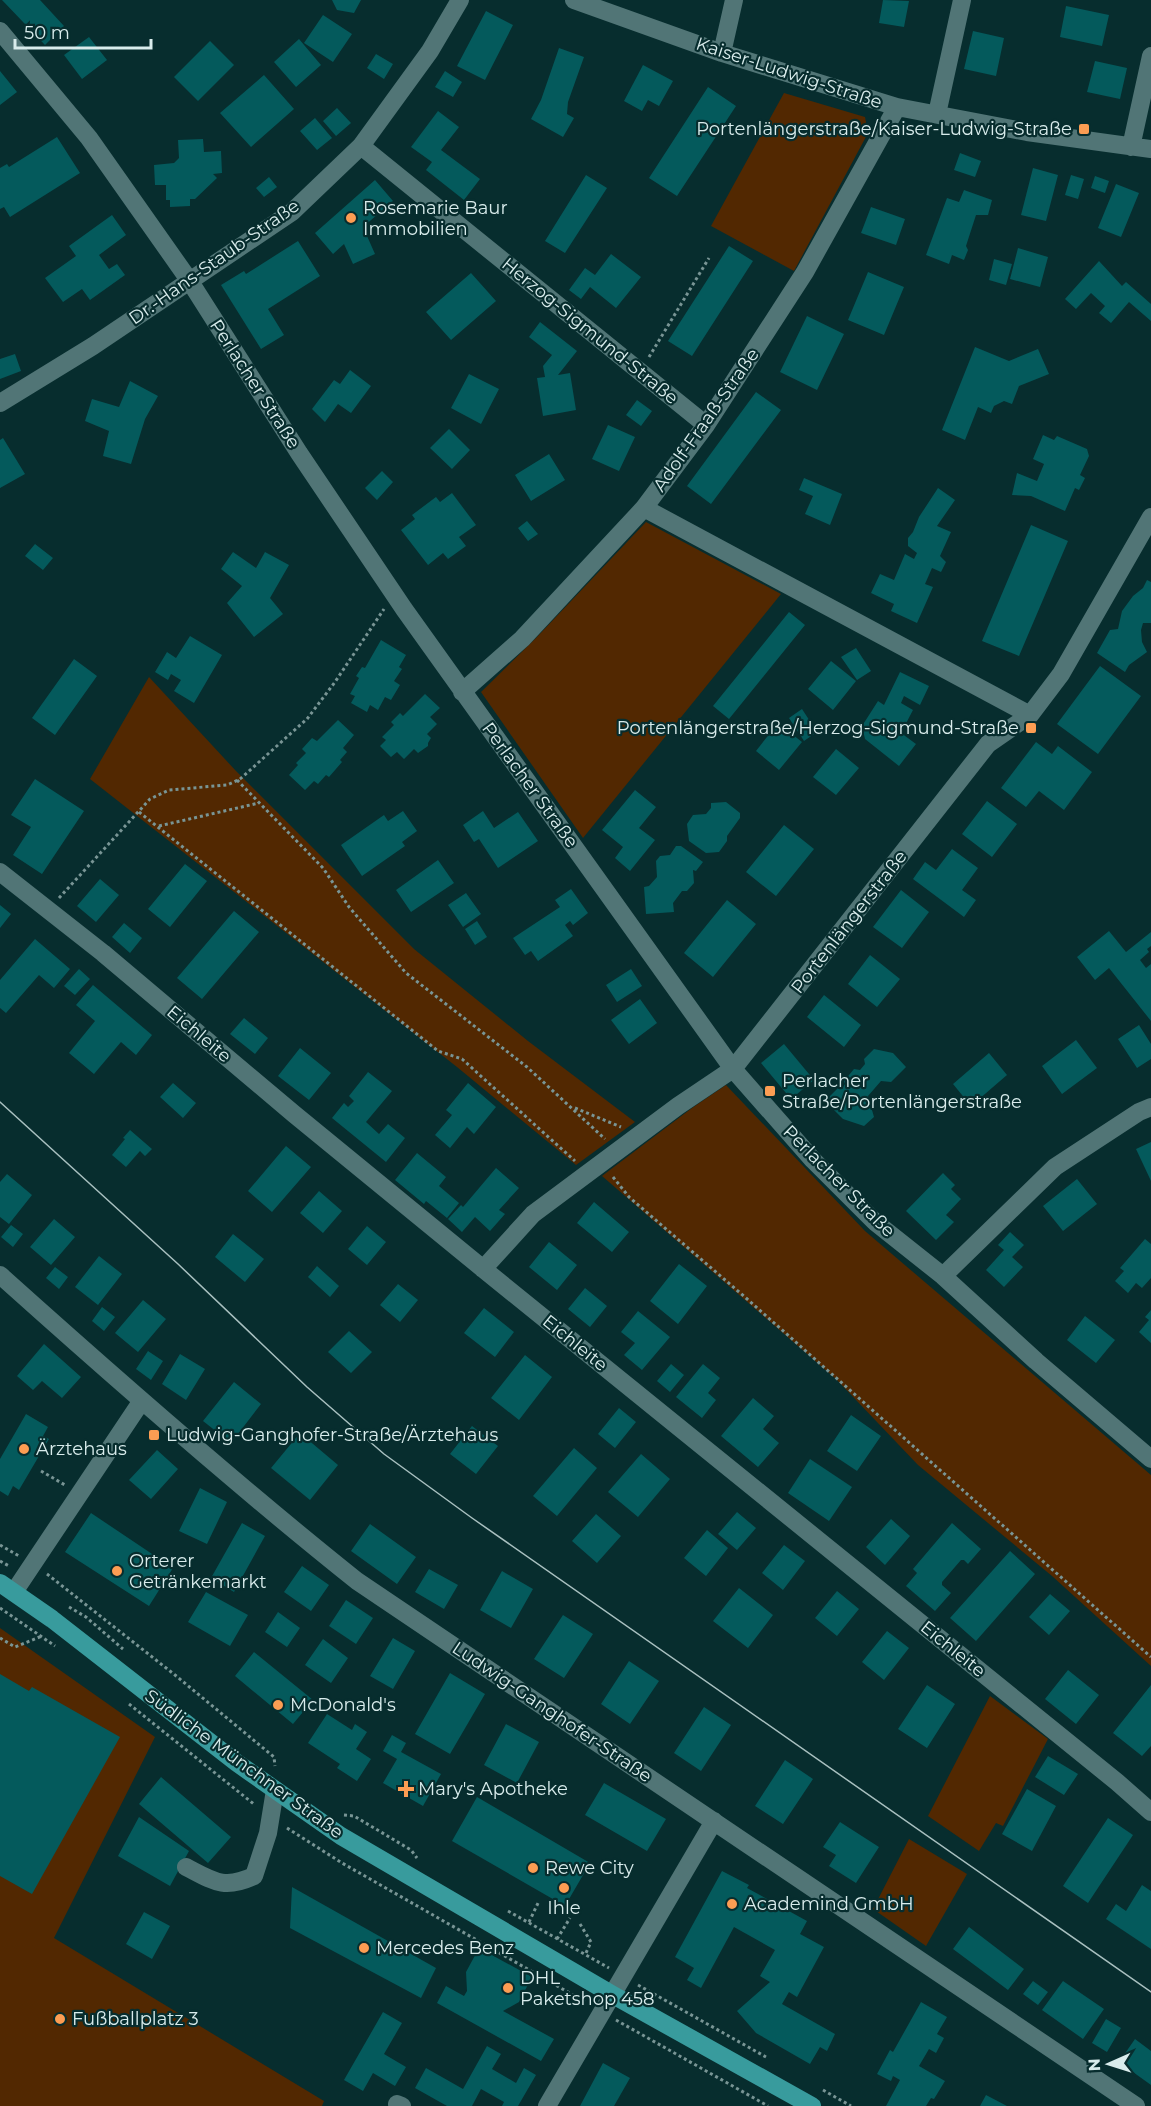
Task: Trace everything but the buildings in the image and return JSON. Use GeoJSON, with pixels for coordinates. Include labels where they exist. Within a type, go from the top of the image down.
{"type":"FeatureCollection","features":[{"type":"Feature","properties":{"kind":"main road","name":"Südliche Münchner Straße"},"geometry":{"type":"LineString","coordinates":[[7,1588],[52,1619],[201,1736],[341,1836],[613,1995],[812,2106]]}},
{"type":"Feature","properties":{"kind":"street","name":"Dr.-Hans-Staub-Straße"},"geometry":{"type":"LineString","coordinates":[[0,403],[93,346],[292,212],[361,146],[430,51],[460,0]]}},
{"type":"Feature","properties":{"kind":"street","name":"Kaiser-Ludwig-Straße"},"geometry":{"type":"LineString","coordinates":[[574,0],[722,53],[897,107],[1027,132],[1151,149]]}},
{"type":"Feature","properties":{"kind":"street"},"geometry":{"type":"LineString","coordinates":[[722,53],[734,0]]}},
{"type":"Feature","properties":{"kind":"street"},"geometry":{"type":"LineString","coordinates":[[937,114],[962,0]]}},
{"type":"Feature","properties":{"kind":"street","name":"Perlacher Straße"},"geometry":{"type":"LineString","coordinates":[[0,31],[89,138],[189,280],[299,453],[462,692],[733,1069],[813,1160],[875,1222],[943,1276],[1035,1361],[1151,1459]]}},
{"type":"Feature","properties":{"kind":"street"},"geometry":{"type":"LineString","coordinates":[[1131,147],[1151,56]]}},
{"type":"Feature","properties":{"kind":"street","name":"Adolf-Fraaß-Straße"},"geometry":{"type":"LineString","coordinates":[[462,692],[522,639],[644,507],[706,425],[805,272],[897,107]]}},
{"type":"Feature","properties":{"kind":"street","name":"Herzog-Sigmund-Straße"},"geometry":{"type":"LineString","coordinates":[[361,146],[706,425]]}},
{"type":"Feature","properties":{"kind":"street"},"geometry":{"type":"LineString","coordinates":[[644,507],[1030,715]]}},
{"type":"Feature","properties":{"kind":"street","name":"Portenlängerstraße"},"geometry":{"type":"LineString","coordinates":[[483,1269],[533,1214],[640,1134],[733,1069],[988,744],[1030,715],[1061,674],[1151,517]]}},
{"type":"Feature","properties":{"kind":"street","name":"Eichleite"},"geometry":{"type":"LineString","coordinates":[[0,872],[103,953],[483,1269],[1151,1812]]}},
{"type":"Feature","properties":{"kind":"street"},"geometry":{"type":"LineString","coordinates":[[943,1276],[1055,1167],[1139,1112],[1151,1107]]}},
{"type":"Feature","properties":{"kind":"street","name":"Ludwig-Ganghofer-Straße"},"geometry":{"type":"LineString","coordinates":[[0,1275],[141,1402],[357,1581],[1136,2106]]}},
{"type":"Feature","properties":{"kind":"street"},"geometry":{"type":"LineString","coordinates":[[7,1588],[32,1564],[141,1402]]}},
{"type":"Feature","properties":{"kind":"street"},"geometry":{"type":"LineString","coordinates":[[186,1867],[217,1884],[241,1882],[254,1876],[268,1833],[275,1790]]}},
{"type":"Feature","properties":{"kind":"street"},"geometry":{"type":"LineString","coordinates":[[547,2106],[714,1821]]}},
{"type":"Feature","properties":{"kind":"path"},"geometry":{"type":"LineString","coordinates":[[640,371],[710,258]]}},
{"type":"Feature","properties":{"kind":"path"},"geometry":{"type":"LineString","coordinates":[[49,910],[150,799],[170,790],[226,785],[237,780],[307,719],[335,682],[378,614],[396,596]]}},
{"type":"Feature","properties":{"kind":"path"},"geometry":{"type":"LineString","coordinates":[[237,780],[322,868],[349,907],[406,973],[527,1067],[617,1151]]}},
{"type":"Feature","properties":{"kind":"path"},"geometry":{"type":"LineString","coordinates":[[157,826],[259,803]]}},
{"type":"Feature","properties":{"kind":"path"},"geometry":{"type":"LineString","coordinates":[[139,812],[438,1050],[462,1059],[629,1197],[782,1329],[1151,1657]]}},
{"type":"Feature","properties":{"kind":"path"},"geometry":{"type":"LineString","coordinates":[[570,1106],[640,1134]]}},
{"type":"Feature","properties":{"kind":"path"},"geometry":{"type":"LineString","coordinates":[[41,1471],[79,1494]]}},
{"type":"Feature","properties":{"kind":"path"},"geometry":{"type":"LineString","coordinates":[[0,1545],[32,1564],[175,1675],[274,1757],[275,1766]]}},
{"type":"Feature","properties":{"kind":"path"},"geometry":{"type":"LineString","coordinates":[[0,1638],[15,1647],[41,1637],[52,1619]]}},
{"type":"Feature","properties":{"kind":"path"},"geometry":{"type":"LineString","coordinates":[[341,1814],[354,1816],[411,1850],[418,1860]]}},
{"type":"Feature","properties":{"kind":"path"},"geometry":{"type":"LineString","coordinates":[[529,1922],[539,1901]]}},
{"type":"Feature","properties":{"kind":"path"},"geometry":{"type":"LineString","coordinates":[[557,1938],[570,1918]]}},
{"type":"Feature","properties":{"kind":"path"},"geometry":{"type":"LineString","coordinates":[[580,1924],[591,1942],[585,1954]]}},
{"type":"Feature","properties":{"kind":"shaded area"},"geometry":{"type":"Polygon","coordinates":[[[784,93],[865,117],[868,133],[794,271],[711,226],[784,93]]]}},
{"type":"Feature","properties":{"kind":"shaded area"},"geometry":{"type":"Polygon","coordinates":[[[646,522],[781,594],[583,838],[481,692],[536,638],[646,522]]]}},
{"type":"Feature","properties":{"kind":"shaded area"},"geometry":{"type":"Polygon","coordinates":[[[149,677],[236,771],[414,949],[528,1041],[635,1122],[576,1165],[457,1067],[90,779],[149,677]]]}},
{"type":"Feature","properties":{"kind":"shaded area"},"geometry":{"type":"Polygon","coordinates":[[[726,1085],[865,1231],[1151,1475],[1151,1666],[1052,1576],[918,1465],[836,1379],[602,1176],[726,1085]]]}},
{"type":"Feature","properties":{"kind":"shaded area"},"geometry":{"type":"Polygon","coordinates":[[[0,1628],[155,1737],[54,1938],[324,2101],[322,2106],[0,2106],[0,1628]]]}},
{"type":"Feature","properties":{"kind":"shaded area"},"geometry":{"type":"Polygon","coordinates":[[[990,1696],[1048,1739],[1003,1826],[996,1823],[979,1851],[928,1816],[990,1696]]]}},
{"type":"Feature","properties":{"kind":"shaded area"},"geometry":{"type":"Polygon","coordinates":[[[909,1839],[967,1874],[926,1946],[873,1909],[909,1839]]]}},
{"type":"Feature","properties":{"kind":"tram line"},"geometry":{"type":"LineString","coordinates":[[0,1102],[178,1264],[307,1387],[384,1454],[472,1518],[1151,1992]]}},
{"type":"Feature","properties":{"kind":"place","name":"Portenlängerstraße/Kaiser-Ludwig-Straße"},"geometry":{"type":"Point","coordinates":[1084,129]}},
{"type":"Feature","properties":{"kind":"place","name":"Rosemarie Baur Immobilien"},"geometry":{"type":"Point","coordinates":[351,218]}},
{"type":"Feature","properties":{"kind":"place","name":"Portenlängerstraße/Herzog-Sigmund-Straße"},"geometry":{"type":"Point","coordinates":[1031,728]}},
{"type":"Feature","properties":{"kind":"place","name":"Perlacher Straße/Portenlängerstraße"},"geometry":{"type":"Point","coordinates":[770,1091]}},
{"type":"Feature","properties":{"kind":"place","name":"Ludwig-Ganghofer-Straße/Ärztehaus"},"geometry":{"type":"Point","coordinates":[154,1435]}},
{"type":"Feature","properties":{"kind":"place","name":"Ärztehaus"},"geometry":{"type":"Point","coordinates":[24,1449]}},
{"type":"Feature","properties":{"kind":"place","name":"Orterer Getränkemarkt"},"geometry":{"type":"Point","coordinates":[117,1571]}},
{"type":"Feature","properties":{"kind":"place","name":"McDonald's"},"geometry":{"type":"Point","coordinates":[278,1705]}},
{"type":"Feature","properties":{"kind":"place","name":"Mary's Apotheke"},"geometry":{"type":"Point","coordinates":[406,1789]}},
{"type":"Feature","properties":{"kind":"place","name":"Rewe City"},"geometry":{"type":"Point","coordinates":[533,1868]}},
{"type":"Feature","properties":{"kind":"place","name":"Ihle"},"geometry":{"type":"Point","coordinates":[564,1888]}},
{"type":"Feature","properties":{"kind":"place","name":"Academind GmbH"},"geometry":{"type":"Point","coordinates":[732,1904]}},
{"type":"Feature","properties":{"kind":"place","name":"Mercedes Benz"},"geometry":{"type":"Point","coordinates":[364,1948]}},
{"type":"Feature","properties":{"kind":"place","name":"DHL Paketshop 458"},"geometry":{"type":"Point","coordinates":[508,1988]}},
{"type":"Feature","properties":{"kind":"place","name":"Fußballplatz 3"},"geometry":{"type":"Point","coordinates":[60,2019]}}]}
